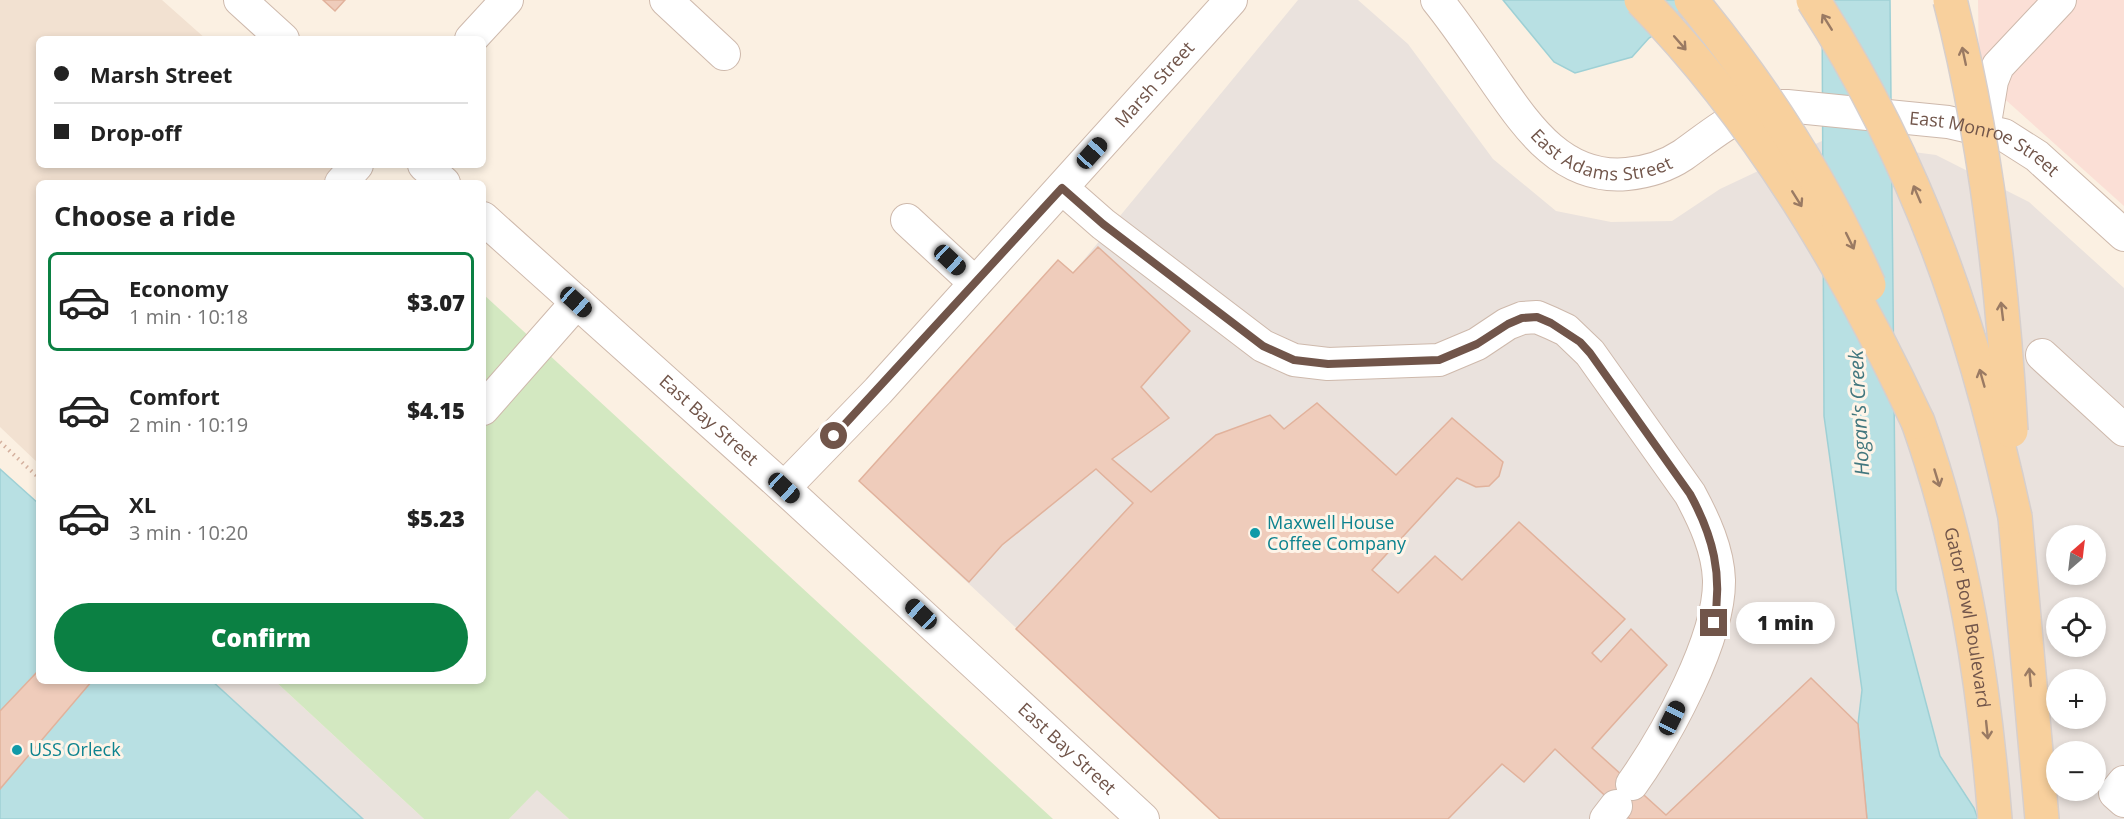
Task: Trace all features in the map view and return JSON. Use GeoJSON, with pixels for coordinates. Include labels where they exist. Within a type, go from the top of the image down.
{"type":"FeatureCollection","features":[{"type":"Feature","properties":{"kind":"main road"},"geometry":{"type":"LineString","coordinates":[[1641,0],[1716,85],[1789,187],[1852,292],[1918,422]]}},
{"type":"Feature","properties":{"kind":"main road"},"geometry":{"type":"LineString","coordinates":[[1691,0],[1732,51],[1777,115],[1828,199],[1870,287],[1918,422]]}},
{"type":"Feature","properties":{"kind":"main road"},"geometry":{"type":"LineString","coordinates":[[1813,0],[1854,67],[1883,121],[1942,257],[1984,384],[2015,516]]}},
{"type":"Feature","properties":{"kind":"main road"},"geometry":{"type":"LineString","coordinates":[[1950,0],[1973,106],[1994,242],[2007,356],[2015,516],[2042,819]]}},
{"type":"Feature","properties":{"kind":"main road","name":"Gator Bowl Boulevard"},"geometry":{"type":"LineString","coordinates":[[1918,422],[1945,505],[1970,608],[1985,709],[1995,819]]}},
{"type":"Feature","properties":{"kind":"street"},"geometry":{"type":"LineString","coordinates":[[240,0],[280,36]]}},
{"type":"Feature","properties":{"kind":"street"},"geometry":{"type":"LineString","coordinates":[[474,36],[507,0]]}},
{"type":"Feature","properties":{"kind":"street"},"geometry":{"type":"LineString","coordinates":[[666,0],[724,54]]}},
{"type":"Feature","properties":{"kind":"street","name":"Marsh Street"},"geometry":{"type":"LineString","coordinates":[[784,488],[878,391],[1231,0]]}},
{"type":"Feature","properties":{"kind":"street","name":"East Adams Street"},"geometry":{"type":"LineString","coordinates":[[1437,0],[1536,137],[1563,159],[1592,171],[1622,174],[1663,166],[1733,119],[1756,108],[1779,105],[1819,109]]}},
{"type":"Feature","properties":{"kind":"street"},"geometry":{"type":"LineString","coordinates":[[1984,129],[1992,81],[1998,66],[2060,0]]}},
{"type":"Feature","properties":{"kind":"street","name":"East Monroe Street"},"geometry":{"type":"LineString","coordinates":[[1819,109],[1910,118],[1984,129],[2013,140],[2030,150],[2124,235]]}},
{"type":"Feature","properties":{"kind":"street"},"geometry":{"type":"LineString","coordinates":[[344,180],[354,168]]}},
{"type":"Feature","properties":{"kind":"street"},"geometry":{"type":"LineString","coordinates":[[427,168],[441,180]]}},
{"type":"Feature","properties":{"kind":"street"},"geometry":{"type":"LineString","coordinates":[[1062,188],[1103,224],[1263,346],[1294,360],[1328,364],[1439,360],[1477,344],[1508,324],[1522,318],[1537,317],[1551,323],[1580,342],[1690,494],[1703,519],[1715,553],[1719,578],[1714,623],[1665,732],[1618,803]]}},
{"type":"Feature","properties":{"kind":"street"},"geometry":{"type":"LineString","coordinates":[[907,220],[975,283]]}},
{"type":"Feature","properties":{"kind":"street","name":"East Bay Street"},"geometry":{"type":"LineString","coordinates":[[486,221],[784,488],[1143,819]]}},
{"type":"Feature","properties":{"kind":"street"},"geometry":{"type":"LineString","coordinates":[[486,406],[576,302]]}},
{"type":"Feature","properties":{"kind":"street"},"geometry":{"type":"LineString","coordinates":[[2042,355],[2124,430]]}},
{"type":"Feature","properties":{"kind":"street"},"geometry":{"type":"LineString","coordinates":[[2124,782],[2115,793],[2124,801]]}},
{"type":"Feature","properties":{"kind":"path"},"geometry":{"type":"LineString","coordinates":[[0,442],[36,475]]}},
{"type":"Feature","properties":{"kind":"shaded area"},"geometry":{"type":"Polygon","coordinates":[[[0,0],[162,0],[203,36],[36,36],[36,168],[337,168],[327,180],[36,180],[36,461],[0,427],[0,0]]]}},
{"type":"Feature","properties":{"kind":"shaded area"},"geometry":{"type":"Polygon","coordinates":[[[1298,0],[1358,0],[1408,44],[1493,159],[1556,211],[1611,222],[1672,221],[1720,189],[1824,140],[1936,155],[2029,202],[2124,288],[2124,819],[1220,819],[859,481],[1073,273],[1298,0]]]}},
{"type":"Feature","properties":{"kind":"shaded area"},"geometry":{"type":"Polygon","coordinates":[[[1978,0],[2124,0],[2124,206],[1979,76],[1978,0]]]}},
{"type":"Feature","properties":{"kind":"shaded area"},"geometry":{"type":"Polygon","coordinates":[[[215,684],[278,684],[424,819],[363,819],[215,684]]]}},
{"type":"Feature","properties":{"kind":"shaded area"},"geometry":{"type":"Polygon","coordinates":[[[537,789],[569,819],[509,819],[537,789]]]}},
{"type":"Feature","properties":{"kind":"green space"},"geometry":{"type":"Polygon","coordinates":[[[486,297],[1053,819],[569,819],[537,790],[509,819],[424,819],[278,684],[486,684],[486,297]]]}},
{"type":"Feature","properties":{"kind":"water"},"geometry":{"type":"Polygon","coordinates":[[[1503,0],[1711,0],[1649,38],[1632,57],[1575,73],[1554,62],[1503,0]]]}},
{"type":"Feature","properties":{"kind":"water","name":"Hogan's Creek"},"geometry":{"type":"Polygon","coordinates":[[[1822,0],[1890,0],[1896,590],[1940,756],[1974,808],[1978,819],[1867,819],[1858,724],[1862,690],[1824,416],[1822,0]]]}},
{"type":"Feature","properties":{"kind":"water"},"geometry":{"type":"Polygon","coordinates":[[[0,469],[36,501],[36,684],[215,684],[363,819],[0,819],[0,469]]]}},
{"type":"Feature","properties":{"kind":"building"},"geometry":{"type":"Polygon","coordinates":[[[323,0],[345,0],[335,11],[323,0]]]}},
{"type":"Feature","properties":{"kind":"building","name":"Maxwell House Coffee Company"},"geometry":{"type":"Polygon","coordinates":[[[1098,247],[1190,331],[1141,387],[1169,418],[1112,459],[1151,492],[1216,435],[1270,415],[1284,429],[1317,403],[1396,475],[1452,418],[1503,462],[1499,476],[1489,486],[1476,487],[1457,478],[1372,570],[1398,593],[1435,556],[1462,580],[1519,522],[1625,619],[1592,653],[1601,662],[1631,629],[1667,665],[1592,748],[1666,815],[1811,678],[1858,724],[1867,819],[1630,819],[1555,749],[1524,782],[1502,764],[1448,819],[1220,819],[1016,629],[1133,503],[1096,469],[1002,545],[969,582],[859,481],[1058,260],[1073,273],[1098,247]]]}},
{"type":"Feature","properties":{"kind":"building","name":"USS Orleck"},"geometry":{"type":"Polygon","coordinates":[[[36,673],[36,684],[89,684],[0,789],[0,711],[36,673]]]}},
{"type":"Feature","properties":{"kind":"place","name":"Maxwell House Coffee Company"},"geometry":{"type":"Point","coordinates":[1255,533]}},
{"type":"Feature","properties":{"kind":"place","name":"USS Orleck"},"geometry":{"type":"Point","coordinates":[17,750]}},
{"type":"Feature","properties":{"kind":"route"},"geometry":{"type":"LineString","coordinates":[[834,436],[878,391],[1062,188],[1103,224],[1263,346],[1278,355],[1294,360],[1328,364],[1439,360],[1477,344],[1508,324],[1522,318],[1537,317],[1566,330],[1590,353],[1690,494],[1703,519],[1715,553],[1719,578],[1714,623]]}}]}
